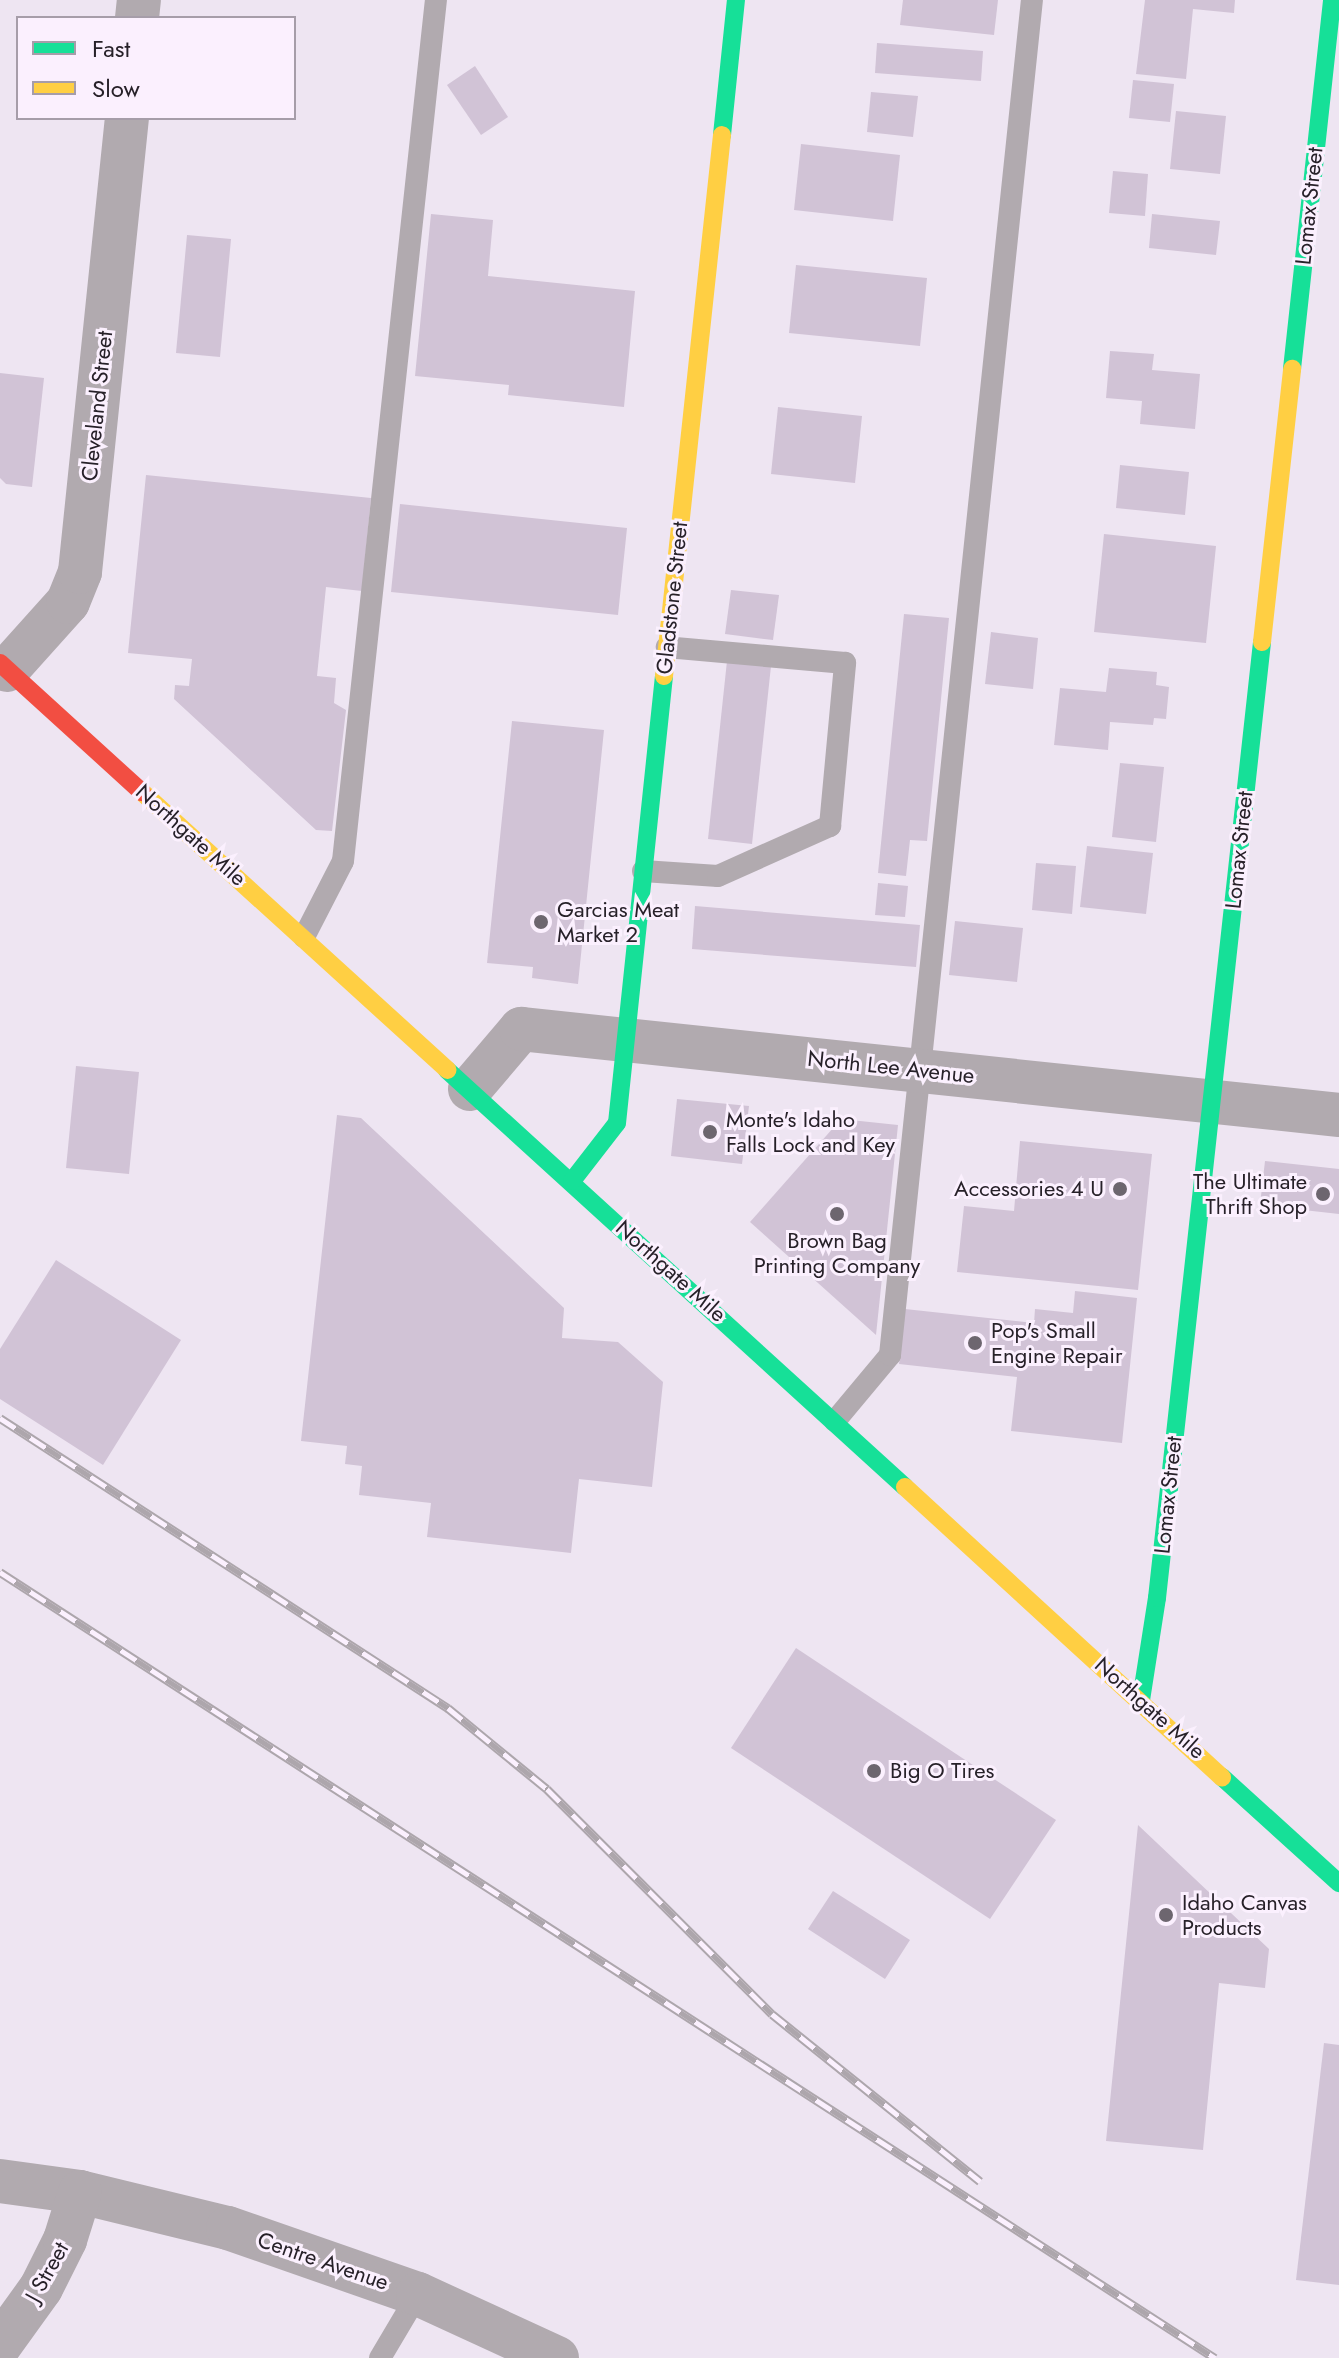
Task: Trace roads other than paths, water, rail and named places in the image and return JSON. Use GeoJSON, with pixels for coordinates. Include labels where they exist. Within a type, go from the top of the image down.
{"type":"FeatureCollection","features":[{"type":"Feature","properties":{"kind":"main road","name":"Gladstone Street"},"geometry":{"type":"LineString","coordinates":[[572,1181],[617,1123],[736,0]]}},
{"type":"Feature","properties":{"kind":"main road","name":"Lomax Street"},"geometry":{"type":"LineString","coordinates":[[1141,1700],[1157,1598],[1332,0]]}},
{"type":"Feature","properties":{"kind":"main road","name":"Northgate Mile"},"geometry":{"type":"LineString","coordinates":[[4,666],[1339,1883]]}},
{"type":"Feature","properties":{"kind":"street","name":"Cleveland Street"},"geometry":{"type":"LineString","coordinates":[[4,666],[68,602],[80,572],[127,120]]}},
{"type":"Feature","properties":{"kind":"street","name":"North Lee Avenue"},"geometry":{"type":"LineString","coordinates":[[470,1089],[521,1029],[1339,1115]]}},
{"type":"Feature","properties":{"kind":"street","name":"Centre Avenue"},"geometry":{"type":"LineString","coordinates":[[0,2181],[80,2192],[228,2228],[418,2294],[493,2325],[557,2358]]}},
{"type":"Feature","properties":{"kind":"street","name":"J Street"},"geometry":{"type":"LineString","coordinates":[[0,2345],[41,2288],[65,2240],[80,2192]]}},
{"type":"Feature","properties":{"kind":"lane"},"geometry":{"type":"LineString","coordinates":[[304,937],[343,861],[436,0]]}},
{"type":"Feature","properties":{"kind":"lane"},"geometry":{"type":"LineString","coordinates":[[835,1421],[890,1355],[1032,0]]}},
{"type":"Feature","properties":{"kind":"lane"},"geometry":{"type":"LineString","coordinates":[[643,871],[718,876],[830,826],[845,663],[667,647]]}},
{"type":"Feature","properties":{"kind":"lane"},"geometry":{"type":"LineString","coordinates":[[380,2358],[418,2294]]}},
{"type":"Feature","properties":{"kind":"railway"},"geometry":{"type":"LineString","coordinates":[[0,1418],[448,1708],[547,1789],[772,2014],[980,2181]]}},
{"type":"Feature","properties":{"kind":"railway"},"geometry":{"type":"LineString","coordinates":[[0,1572],[1215,2358]]}},
{"type":"Feature","properties":{"kind":"place","name":"Garcias Meat Market 2"},"geometry":{"type":"Point","coordinates":[541,922]}},
{"type":"Feature","properties":{"kind":"place","name":"Monte's Idaho Falls Lock and Key"},"geometry":{"type":"Point","coordinates":[710,1132]}},
{"type":"Feature","properties":{"kind":"place","name":"Accessories 4 U"},"geometry":{"type":"Point","coordinates":[1120,1189]}},
{"type":"Feature","properties":{"kind":"place","name":"The Ultimate Thrift Shop"},"geometry":{"type":"Point","coordinates":[1323,1194]}},
{"type":"Feature","properties":{"kind":"place","name":"Brown Bag Printing Company"},"geometry":{"type":"Point","coordinates":[837,1214]}},
{"type":"Feature","properties":{"kind":"place","name":"Pop's Small Engine Repair"},"geometry":{"type":"Point","coordinates":[975,1343]}},
{"type":"Feature","properties":{"kind":"place","name":"Big O Tires"},"geometry":{"type":"Point","coordinates":[874,1771]}},
{"type":"Feature","properties":{"kind":"place","name":"Idaho Canvas Products"},"geometry":{"type":"Point","coordinates":[1166,1915]}}]}
